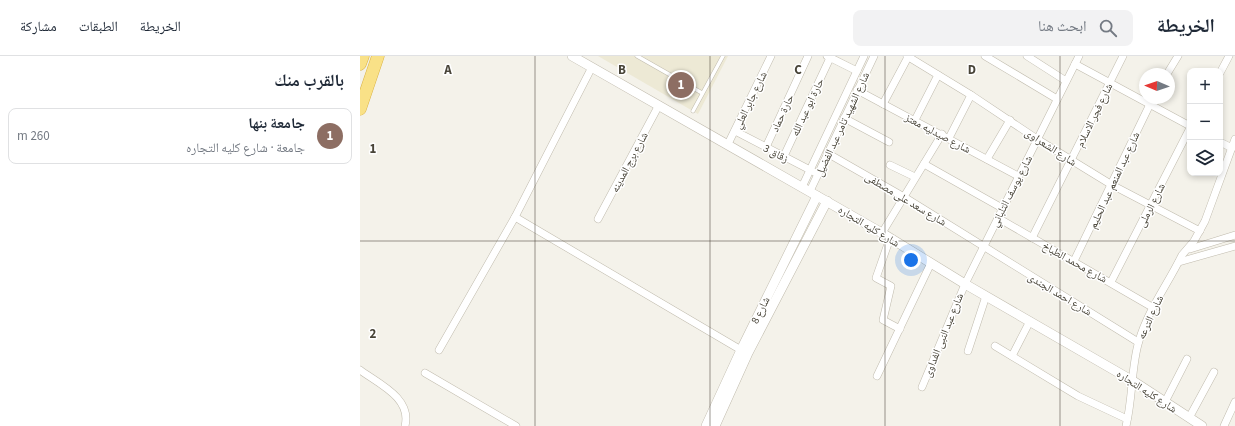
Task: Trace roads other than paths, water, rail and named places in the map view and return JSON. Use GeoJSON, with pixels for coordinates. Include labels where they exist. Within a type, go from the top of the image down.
{"type":"FeatureCollection","features":[{"type":"Feature","properties":{"kind":"highway"},"geometry":{"type":"LineString","coordinates":[[360,64],[363,56]]}},
{"type":"Feature","properties":{"kind":"highway"},"geometry":{"type":"LineString","coordinates":[[360,109],[378,56]]}},
{"type":"Feature","properties":{"kind":"street","name":"شارع كليه التجاره"},"geometry":{"type":"LineString","coordinates":[[572,56],[882,233],[965,284],[1133,381],[1202,426]]}},
{"type":"Feature","properties":{"kind":"street","name":"شارع جابر العلي"},"geometry":{"type":"LineString","coordinates":[[728,144],[771,56]]}},
{"type":"Feature","properties":{"kind":"street","name":"حارة حماد"},"geometry":{"type":"LineString","coordinates":[[766,148],[808,56]]}},
{"type":"Feature","properties":{"kind":"street","name":"شارع الشهيد تامر عبد الفضيل"},"geometry":{"type":"LineString","coordinates":[[809,191],[810,170],[864,56]]}},
{"type":"Feature","properties":{"kind":"street","name":"شارع الشهيد تامر عبد الفضيل"},"geometry":{"type":"LineString","coordinates":[[809,191],[874,56]]}},
{"type":"Feature","properties":{"kind":"street"},"geometry":{"type":"LineString","coordinates":[[883,104],[908,56]]}},
{"type":"Feature","properties":{"kind":"street","name":"شارع الشعراوى"},"geometry":{"type":"LineString","coordinates":[[908,56],[1112,185],[1151,204],[1200,231]]}},
{"type":"Feature","properties":{"kind":"street"},"geometry":{"type":"LineString","coordinates":[[985,56],[1057,99]]}},
{"type":"Feature","properties":{"kind":"street"},"geometry":{"type":"LineString","coordinates":[[1027,56],[1066,81]]}},
{"type":"Feature","properties":{"kind":"street","name":"شارع يوسف التلباني"},"geometry":{"type":"LineString","coordinates":[[965,284],[1079,56]]}},
{"type":"Feature","properties":{"kind":"street","name":"شارع فجر الاسلام"},"geometry":{"type":"LineString","coordinates":[[1032,238],[1123,56]]}},
{"type":"Feature","properties":{"kind":"street"},"geometry":{"type":"LineString","coordinates":[[1171,68],[1178,56]]}},
{"type":"Feature","properties":{"kind":"street"},"geometry":{"type":"LineString","coordinates":[[1223,68],[1229,56]]}},
{"type":"Feature","properties":{"kind":"street"},"geometry":{"type":"LineString","coordinates":[[829,57],[857,71]]}},
{"type":"Feature","properties":{"kind":"street","name":"حارة ابو عبد الله"},"geometry":{"type":"LineString","coordinates":[[784,156],[829,57]]}},
{"type":"Feature","properties":{"kind":"street"},"geometry":{"type":"LineString","coordinates":[[1075,64],[1139,95]]}},
{"type":"Feature","properties":{"kind":"street"},"geometry":{"type":"LineString","coordinates":[[439,350],[515,216],[592,67]]}},
{"type":"Feature","properties":{"kind":"street"},"geometry":{"type":"LineString","coordinates":[[915,120],[938,75]]}},
{"type":"Feature","properties":{"kind":"street","name":"شارع صيدليه معتز"},"geometry":{"type":"LineString","coordinates":[[858,90],[1018,176]]}},
{"type":"Feature","properties":{"kind":"street"},"geometry":{"type":"LineString","coordinates":[[882,233],[915,177],[946,136],[971,95]]}},
{"type":"Feature","properties":{"kind":"street","name":"شارع عبد المنعم عبد الحليم"},"geometry":{"type":"LineString","coordinates":[[1074,261],[1112,185],[1150,104]]}},
{"type":"Feature","properties":{"kind":"street"},"geometry":{"type":"LineString","coordinates":[[1156,104],[1187,125]]}},
{"type":"Feature","properties":{"kind":"street","name":"شارع برج المدينه"},"geometry":{"type":"LineString","coordinates":[[598,219],[659,105]]}},
{"type":"Feature","properties":{"kind":"street"},"geometry":{"type":"LineString","coordinates":[[844,118],[889,142]]}},
{"type":"Feature","properties":{"kind":"street"},"geometry":{"type":"LineString","coordinates":[[987,159],[1010,120]]}},
{"type":"Feature","properties":{"kind":"street","name":"زقاق 3"},"geometry":{"type":"LineString","coordinates":[[735,131],[818,174]]}},
{"type":"Feature","properties":{"kind":"street","name":"شارع الرملى"},"geometry":{"type":"LineString","coordinates":[[1111,282],[1187,133]]}},
{"type":"Feature","properties":{"kind":"street","name":"شارع الترعه"},"geometry":{"type":"LineString","coordinates":[[1126,424],[1138,342],[1152,307],[1182,255],[1190,248],[1200,231],[1235,139]]}},
{"type":"Feature","properties":{"kind":"street"},"geometry":{"type":"LineString","coordinates":[[1223,144],[1232,148]]}},
{"type":"Feature","properties":{"kind":"street","name":"شارع سعد على مصطفى"},"geometry":{"type":"LineString","coordinates":[[827,153],[904,197],[983,247]]}},
{"type":"Feature","properties":{"kind":"street"},"geometry":{"type":"LineString","coordinates":[[924,164],[1002,208]]}},
{"type":"Feature","properties":{"kind":"street"},"geometry":{"type":"LineString","coordinates":[[890,165],[915,177]]}},
{"type":"Feature","properties":{"kind":"street","name":"شارع 8"},"geometry":{"type":"LineString","coordinates":[[715,426],[741,350],[809,191]]}},
{"type":"Feature","properties":{"kind":"street","name":"شارع 8"},"geometry":{"type":"LineString","coordinates":[[706,426],[748,353],[827,201]]}},
{"type":"Feature","properties":{"kind":"street"},"geometry":{"type":"LineString","coordinates":[[515,216],[741,350]]}},
{"type":"Feature","properties":{"kind":"street","name":"شارع محمد الطباخ"},"geometry":{"type":"LineString","coordinates":[[998,218],[1152,307]]}},
{"type":"Feature","properties":{"kind":"street"},"geometry":{"type":"LineString","coordinates":[[1190,248],[1235,235]]}},
{"type":"Feature","properties":{"kind":"street"},"geometry":{"type":"LineString","coordinates":[[890,238],[876,278],[890,286],[883,320],[900,329]]}},
{"type":"Feature","properties":{"kind":"street"},"geometry":{"type":"LineString","coordinates":[[1202,245],[1202,251],[1206,255]]}},
{"type":"Feature","properties":{"kind":"street"},"geometry":{"type":"LineString","coordinates":[[1179,262],[1235,246]]}},
{"type":"Feature","properties":{"kind":"street","name":"شارع احمد الجندى"},"geometry":{"type":"LineString","coordinates":[[983,247],[1138,342]]}},
{"type":"Feature","properties":{"kind":"street"},"geometry":{"type":"LineString","coordinates":[[877,376],[931,263]]}},
{"type":"Feature","properties":{"kind":"street","name":"شارع عبد النبى الفداوى"},"geometry":{"type":"LineString","coordinates":[[922,387],[965,284]]}},
{"type":"Feature","properties":{"kind":"street"},"geometry":{"type":"LineString","coordinates":[[968,351],[986,296]]}},
{"type":"Feature","properties":{"kind":"street"},"geometry":{"type":"LineString","coordinates":[[1012,356],[1030,321]]}},
{"type":"Feature","properties":{"kind":"street"},"geometry":{"type":"LineString","coordinates":[[995,346],[1126,424]]}},
{"type":"Feature","properties":{"kind":"street"},"geometry":{"type":"LineString","coordinates":[[1165,402],[1187,359]]}},
{"type":"Feature","properties":{"kind":"street"},"geometry":{"type":"LineString","coordinates":[[360,370],[400,399],[406,411],[405,426]]}},
{"type":"Feature","properties":{"kind":"street"},"geometry":{"type":"LineString","coordinates":[[1189,418],[1214,372]]}},
{"type":"Feature","properties":{"kind":"street"},"geometry":{"type":"LineString","coordinates":[[425,373],[516,426]]}},
{"type":"Feature","properties":{"kind":"street"},"geometry":{"type":"LineString","coordinates":[[1224,426],[1235,403]]}},
{"type":"Feature","properties":{"kind":"lane"},"geometry":{"type":"LineString","coordinates":[[638,56],[702,93]]}},
{"type":"Feature","properties":{"kind":"lane"},"geometry":{"type":"LineString","coordinates":[[693,111],[723,56]]}},
{"type":"Feature","properties":{"kind":"place","name":"جامعة بنها"},"geometry":{"type":"Point","coordinates":[681,85]}}]}
